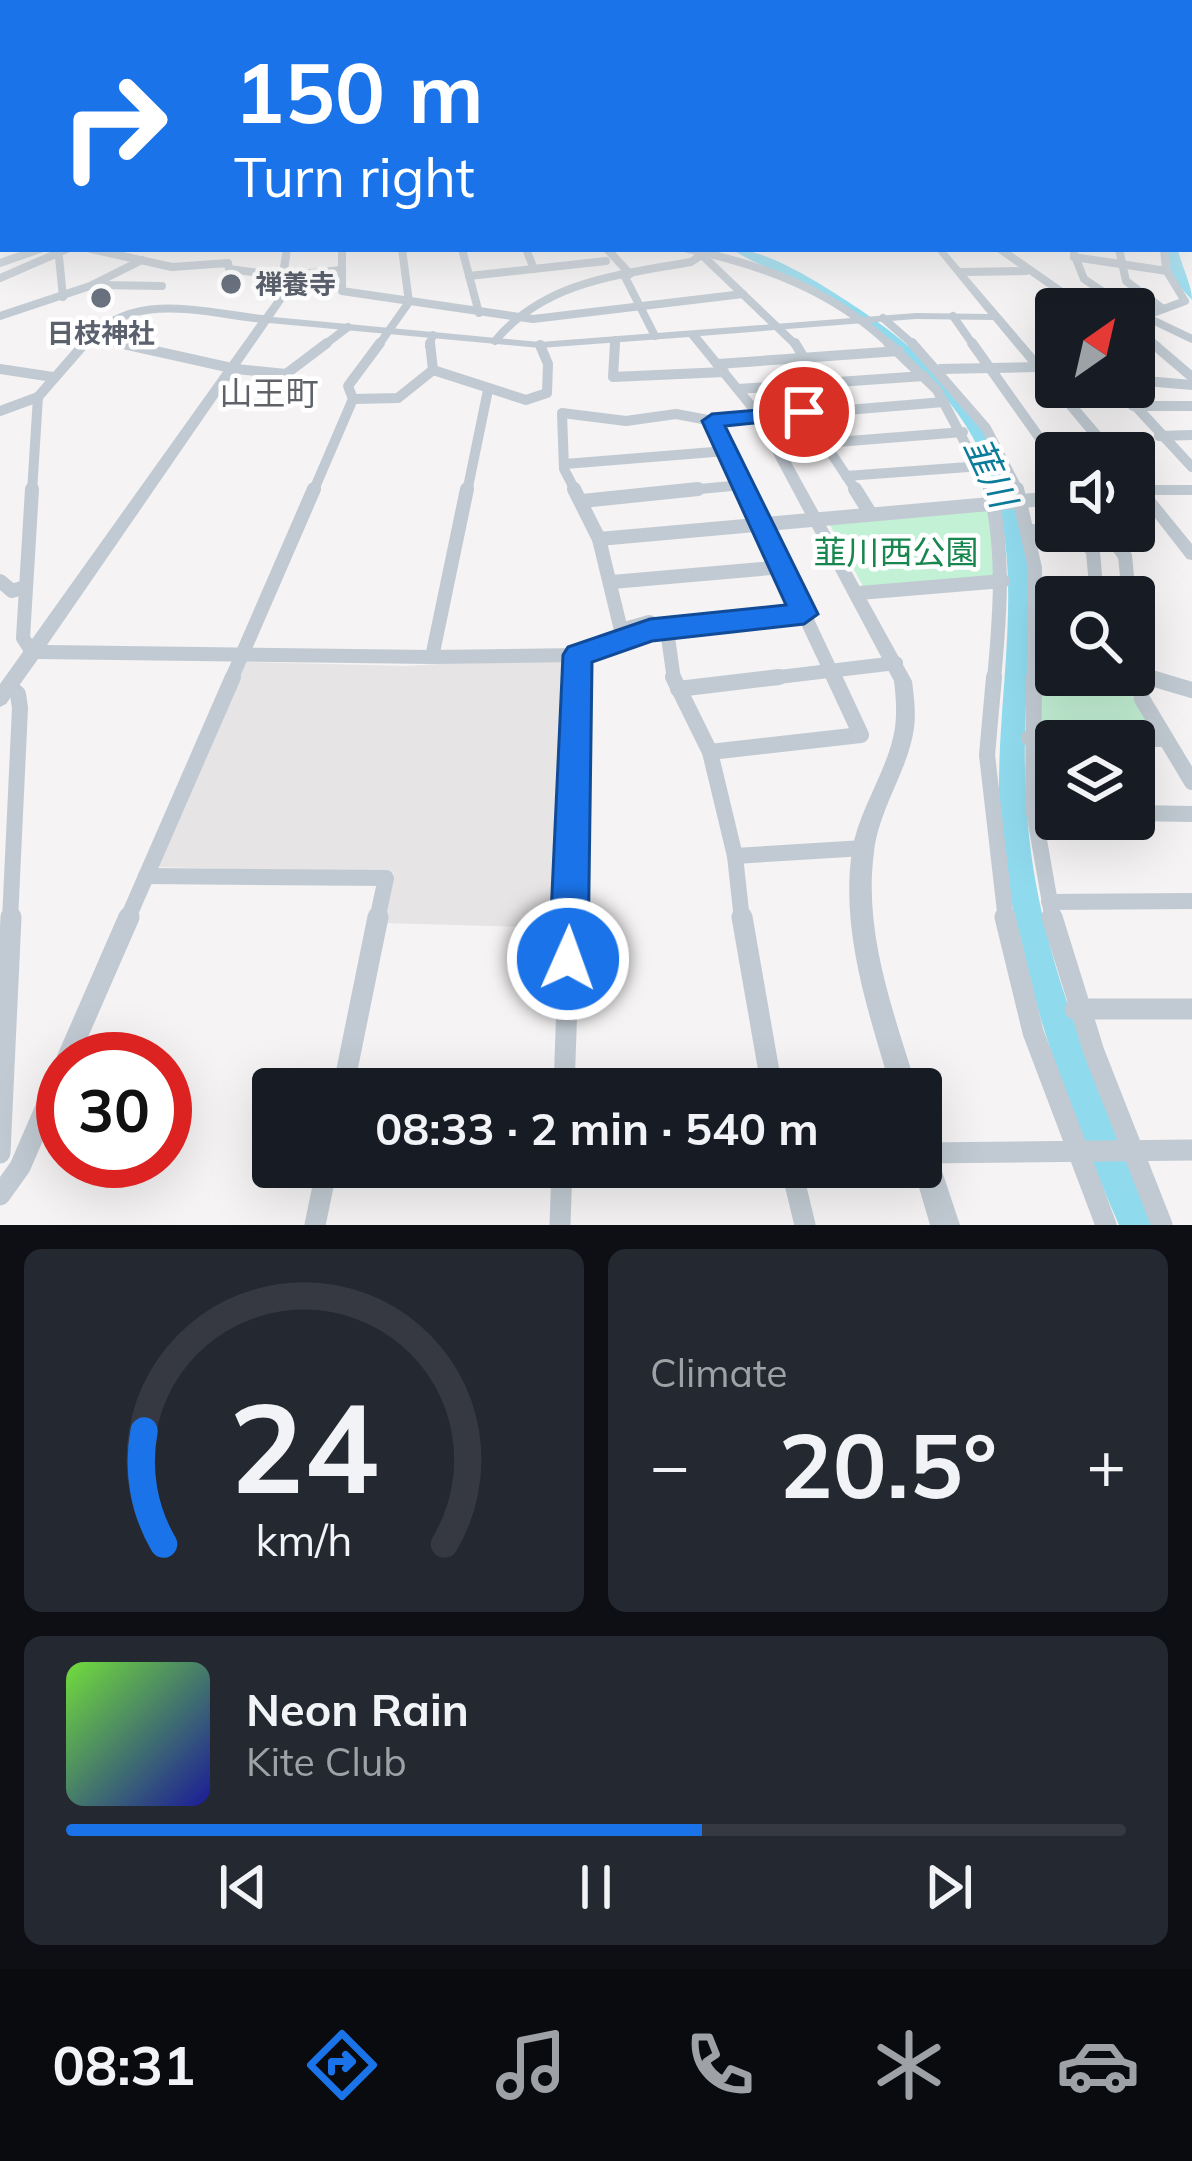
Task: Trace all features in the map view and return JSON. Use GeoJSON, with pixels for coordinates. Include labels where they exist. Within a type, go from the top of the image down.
{"type":"FeatureCollection","features":[{"type":"Feature","properties":{"kind":"street"},"geometry":{"type":"LineString","coordinates":[[0,263],[31,252]]}},
{"type":"Feature","properties":{"kind":"street"},"geometry":{"type":"LineString","coordinates":[[105,252],[172,268],[228,263]]}},
{"type":"Feature","properties":{"kind":"street"},"geometry":{"type":"LineString","coordinates":[[231,252],[229,268],[283,276],[341,271]]}},
{"type":"Feature","properties":{"kind":"street"},"geometry":{"type":"LineString","coordinates":[[0,1153],[20,708],[18,694],[4,692],[279,301],[287,252]]}},
{"type":"Feature","properties":{"kind":"street"},"geometry":{"type":"LineString","coordinates":[[342,252],[342,291],[513,317],[743,294]]}},
{"type":"Feature","properties":{"kind":"street"},"geometry":{"type":"LineString","coordinates":[[79,1032],[353,399],[348,386],[369,365],[385,330],[409,302],[402,252]]}},
{"type":"Feature","properties":{"kind":"street"},"geometry":{"type":"LineString","coordinates":[[463,252],[479,313]]}},
{"type":"Feature","properties":{"kind":"street"},"geometry":{"type":"LineString","coordinates":[[527,252],[534,269]]}},
{"type":"Feature","properties":{"kind":"street"},"geometry":{"type":"LineString","coordinates":[[598,252],[624,275]]}},
{"type":"Feature","properties":{"kind":"street"},"geometry":{"type":"LineString","coordinates":[[610,252],[643,306],[655,336]]}},
{"type":"Feature","properties":{"kind":"street"},"geometry":{"type":"LineString","coordinates":[[694,252],[780,326],[836,411]]}},
{"type":"Feature","properties":{"kind":"street"},"geometry":{"type":"LineString","coordinates":[[495,341],[513,317],[576,285],[691,262],[707,252]]}},
{"type":"Feature","properties":{"kind":"street"},"geometry":{"type":"LineString","coordinates":[[942,252],[1035,363]]}},
{"type":"Feature","properties":{"kind":"street"},"geometry":{"type":"LineString","coordinates":[[1004,252],[1052,288]]}},
{"type":"Feature","properties":{"kind":"street"},"geometry":{"type":"LineString","coordinates":[[1119,252],[1132,288],[1163,309]]}},
{"type":"Feature","properties":{"kind":"street"},"geometry":{"type":"LineString","coordinates":[[1155,312],[1186,299],[1167,272],[1164,252]]}},
{"type":"Feature","properties":{"kind":"street"},"geometry":{"type":"LineString","coordinates":[[0,278],[63,253],[63,296]]}},
{"type":"Feature","properties":{"kind":"street"},"geometry":{"type":"LineString","coordinates":[[1074,253],[1167,272]]}},
{"type":"Feature","properties":{"kind":"street"},"geometry":{"type":"LineString","coordinates":[[1074,253],[1084,280],[1097,288]]}},
{"type":"Feature","properties":{"kind":"street"},"geometry":{"type":"LineString","coordinates":[[701,256],[766,266],[872,319],[940,369],[999,448],[1009,502],[987,755],[1006,923],[1028,1010],[1106,1225]]}},
{"type":"Feature","properties":{"kind":"street"},"geometry":{"type":"LineString","coordinates":[[0,316],[90,286],[142,260]]}},
{"type":"Feature","properties":{"kind":"street"},"geometry":{"type":"LineString","coordinates":[[469,276],[606,261]]}},
{"type":"Feature","properties":{"kind":"street"},"geometry":{"type":"LineString","coordinates":[[149,306],[172,268]]}},
{"type":"Feature","properties":{"kind":"street"},"geometry":{"type":"LineString","coordinates":[[962,272],[1027,271]]}},
{"type":"Feature","properties":{"kind":"street"},"geometry":{"type":"LineString","coordinates":[[90,286],[162,286]]}},
{"type":"Feature","properties":{"kind":"street"},"geometry":{"type":"LineString","coordinates":[[0,411],[38,397],[110,319],[149,306],[540,345],[872,319],[997,316]]}},
{"type":"Feature","properties":{"kind":"street"},"geometry":{"type":"LineString","coordinates":[[952,316],[1036,432]]}},
{"type":"Feature","properties":{"kind":"street"},"geometry":{"type":"LineString","coordinates":[[872,319],[944,402],[982,466],[1031,531],[1034,646],[1029,738],[1034,812],[1049,902],[1075,1009],[1162,1225]]}},
{"type":"Feature","properties":{"kind":"street"},"geometry":{"type":"LineString","coordinates":[[1155,320],[1192,339]]}},
{"type":"Feature","properties":{"kind":"street"},"geometry":{"type":"LineString","coordinates":[[88,338],[152,346],[227,369],[286,374],[348,326]]}},
{"type":"Feature","properties":{"kind":"street"},"geometry":{"type":"LineString","coordinates":[[692,333],[759,415],[896,663],[906,694],[908,729],[863,848],[860,923],[898,1068]]}},
{"type":"Feature","properties":{"kind":"street"},"geometry":{"type":"LineString","coordinates":[[433,334],[428,350],[433,370]]}},
{"type":"Feature","properties":{"kind":"street"},"geometry":{"type":"LineString","coordinates":[[616,340],[610,365],[613,376],[898,351]]}},
{"type":"Feature","properties":{"kind":"street"},"geometry":{"type":"LineString","coordinates":[[1155,344],[1192,381]]}},
{"type":"Feature","properties":{"kind":"street"},"geometry":{"type":"LineString","coordinates":[[433,370],[526,400],[547,393],[548,364],[540,345]]}},
{"type":"Feature","properties":{"kind":"street"},"geometry":{"type":"LineString","coordinates":[[940,369],[1035,367]]}},
{"type":"Feature","properties":{"kind":"street"},"geometry":{"type":"LineString","coordinates":[[0,369],[53,377]]}},
{"type":"Feature","properties":{"kind":"street"},"geometry":{"type":"LineString","coordinates":[[353,399],[391,400],[433,370]]}},
{"type":"Feature","properties":{"kind":"street"},"geometry":{"type":"LineString","coordinates":[[738,389],[924,376]]}},
{"type":"Feature","properties":{"kind":"street"},"geometry":{"type":"LineString","coordinates":[[1155,380],[1192,381]]}},
{"type":"Feature","properties":{"kind":"street"},"geometry":{"type":"LineString","coordinates":[[432,657],[488,390]]}},
{"type":"Feature","properties":{"kind":"street"},"geometry":{"type":"LineString","coordinates":[[32,652],[23,638],[38,397]]}},
{"type":"Feature","properties":{"kind":"street"},"geometry":{"type":"LineString","coordinates":[[667,630],[649,622],[621,629],[599,539],[566,464],[562,413],[626,421],[676,414],[712,421],[944,402]]}},
{"type":"Feature","properties":{"kind":"street"},"geometry":{"type":"LineString","coordinates":[[1155,406],[1192,406]]}},
{"type":"Feature","properties":{"kind":"street"},"geometry":{"type":"LineString","coordinates":[[1075,408],[1094,432]]}},
{"type":"Feature","properties":{"kind":"street"},"geometry":{"type":"LineString","coordinates":[[1135,408],[1191,466]]}},
{"type":"Feature","properties":{"kind":"street"},"geometry":{"type":"LineString","coordinates":[[804,412],[869,513]]}},
{"type":"Feature","properties":{"kind":"street"},"geometry":{"type":"LineString","coordinates":[[710,752],[862,735],[712,421]]}},
{"type":"Feature","properties":{"kind":"street"},"geometry":{"type":"LineString","coordinates":[[824,443],[963,432]]}},
{"type":"Feature","properties":{"kind":"street"},"geometry":{"type":"LineString","coordinates":[[1159,436],[1192,435]]}},
{"type":"Feature","properties":{"kind":"street"},"geometry":{"type":"LineString","coordinates":[[566,464],[727,451]]}},
{"type":"Feature","properties":{"kind":"street"},"geometry":{"type":"LineString","coordinates":[[845,476],[982,466]]}},
{"type":"Feature","properties":{"kind":"street"},"geometry":{"type":"LineString","coordinates":[[582,501],[742,484]]}},
{"type":"Feature","properties":{"kind":"street"},"geometry":{"type":"LineString","coordinates":[[1155,488],[1192,490]]}},
{"type":"Feature","properties":{"kind":"street"},"geometry":{"type":"LineString","coordinates":[[599,539],[1035,500]]}},
{"type":"Feature","properties":{"kind":"street"},"geometry":{"type":"LineString","coordinates":[[1155,510],[1192,555]]}},
{"type":"Feature","properties":{"kind":"street"},"geometry":{"type":"LineString","coordinates":[[1031,531],[1083,536],[1094,552],[1096,576]]}},
{"type":"Feature","properties":{"kind":"street"},"geometry":{"type":"LineString","coordinates":[[612,582],[783,567]]}},
{"type":"Feature","properties":{"kind":"street"},"geometry":{"type":"LineString","coordinates":[[0,580],[12,591],[25,587]]}},
{"type":"Feature","properties":{"kind":"street"},"geometry":{"type":"LineString","coordinates":[[859,593],[1003,580]]}},
{"type":"Feature","properties":{"kind":"street"},"geometry":{"type":"LineString","coordinates":[[32,652],[578,655],[650,630],[804,614]]}},
{"type":"Feature","properties":{"kind":"street"},"geometry":{"type":"LineString","coordinates":[[667,630],[678,689],[710,752],[735,856],[746,964],[768,1068]]}},
{"type":"Feature","properties":{"kind":"street"},"geometry":{"type":"LineString","coordinates":[[565,1068],[578,655]]}},
{"type":"Feature","properties":{"kind":"street"},"geometry":{"type":"LineString","coordinates":[[678,689],[896,663]]}},
{"type":"Feature","properties":{"kind":"street"},"geometry":{"type":"LineString","coordinates":[[1155,679],[1192,690]]}},
{"type":"Feature","properties":{"kind":"street"},"geometry":{"type":"LineString","coordinates":[[1141,696],[1191,780]]}},
{"type":"Feature","properties":{"kind":"street"},"geometry":{"type":"LineString","coordinates":[[1029,738],[1166,740]]}},
{"type":"Feature","properties":{"kind":"street"},"geometry":{"type":"LineString","coordinates":[[1155,813],[1192,814]]}},
{"type":"Feature","properties":{"kind":"street"},"geometry":{"type":"LineString","coordinates":[[735,856],[863,848]]}},
{"type":"Feature","properties":{"kind":"street"},"geometry":{"type":"LineString","coordinates":[[146,876],[386,878],[347,1068]]}},
{"type":"Feature","properties":{"kind":"street"},"geometry":{"type":"LineString","coordinates":[[1049,902],[1192,902]]}},
{"type":"Feature","properties":{"kind":"street"},"geometry":{"type":"LineString","coordinates":[[1075,1009],[1192,1009]]}},
{"type":"Feature","properties":{"kind":"street"},"geometry":{"type":"LineString","coordinates":[[0,1195],[20,1167],[36,1130]]}},
{"type":"Feature","properties":{"kind":"street"},"geometry":{"type":"LineString","coordinates":[[942,1151],[1192,1150]]}},
{"type":"Feature","properties":{"kind":"street"},"geometry":{"type":"LineString","coordinates":[[315,1225],[323,1188]]}},
{"type":"Feature","properties":{"kind":"street"},"geometry":{"type":"LineString","coordinates":[[560,1225],[561,1188]]}},
{"type":"Feature","properties":{"kind":"street"},"geometry":{"type":"LineString","coordinates":[[796,1188],[806,1225]]}},
{"type":"Feature","properties":{"kind":"street"},"geometry":{"type":"LineString","coordinates":[[933,1188],[944,1225]]}},
{"type":"Feature","properties":{"kind":"shaded area"},"geometry":{"type":"Polygon","coordinates":[[[441,659],[573,662],[563,928],[384,923],[394,873],[155,867],[243,662],[407,666],[440,664],[441,659]]]}},
{"type":"Feature","properties":{"kind":"green space","name":"韮川西公園"},"geometry":{"type":"Polygon","coordinates":[[[992,510],[996,575],[872,589],[863,586],[830,525],[992,510]]]}},
{"type":"Feature","properties":{"kind":"green space"},"geometry":{"type":"Polygon","coordinates":[[[1038,696],[1139,696],[1151,720],[1036,720],[1038,696]]]}},
{"type":"Feature","properties":{"kind":"waterway","name":"韮川"},"geometry":{"type":"LineString","coordinates":[[744,252],[840,302],[887,334],[930,371],[966,413],[994,460],[1012,513],[1019,573],[1012,803],[1022,887],[1061,1035],[1138,1225]]}},
{"type":"Feature","properties":{"kind":"waterway"},"geometry":{"type":"LineString","coordinates":[[1173,252],[1178,278],[1192,296]]}},
{"type":"Feature","properties":{"kind":"place","name":"禅養寺"},"geometry":{"type":"Point","coordinates":[231,284]}},
{"type":"Feature","properties":{"kind":"place","name":"日枝神社"},"geometry":{"type":"Point","coordinates":[101,298]}},
{"type":"Feature","properties":{"kind":"district","name":"山王町"},"geometry":{"type":"Point","coordinates":[269,392]}},
{"type":"Feature","properties":{"kind":"route"},"geometry":{"type":"LineString","coordinates":[[568,959],[578,655],[650,630],[804,614],[712,421],[804,412]]}}]}
